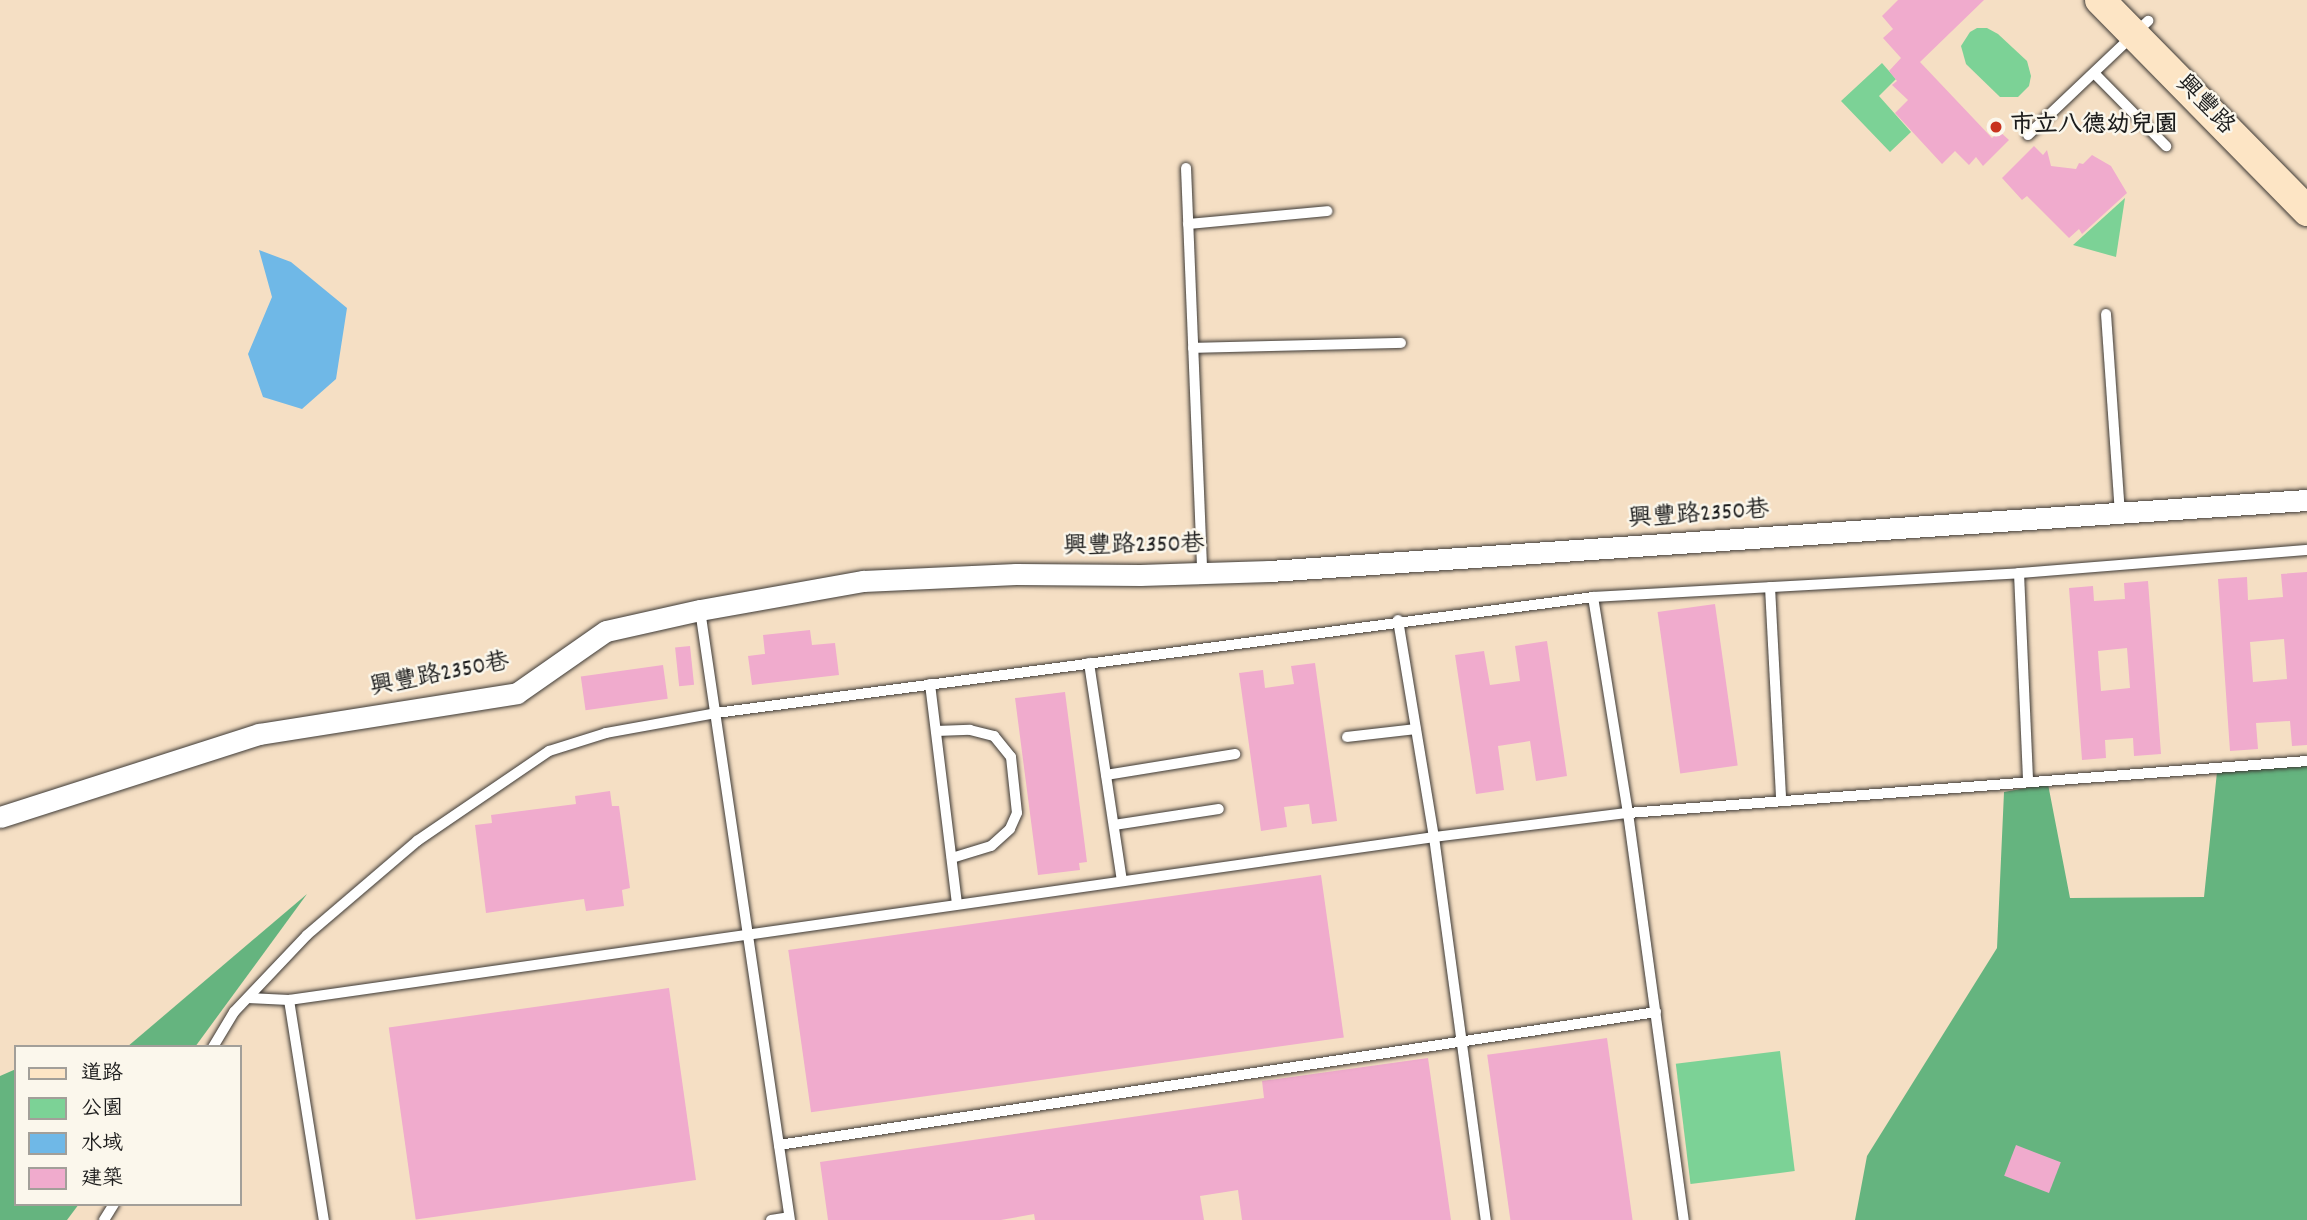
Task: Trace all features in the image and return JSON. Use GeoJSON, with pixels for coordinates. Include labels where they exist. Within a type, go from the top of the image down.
{"type":"FeatureCollection","features":[{"type":"Feature","properties":{"kind":"main road","name":"興豐路"},"geometry":{"type":"LineString","coordinates":[[2100,0],[2137,18],[2307,186]]}},
{"type":"Feature","properties":{"kind":"main road","name":"興豐路"},"geometry":{"type":"LineString","coordinates":[[2137,18],[2307,211]]}},
{"type":"Feature","properties":{"kind":"street","name":"興豐路2350巷"},"geometry":{"type":"LineString","coordinates":[[0,817],[259,734],[517,693],[606,631],[701,610],[863,582],[1016,574],[1202,573],[1419,561],[2307,500]]}},
{"type":"Feature","properties":{"kind":"lane"},"geometry":{"type":"LineString","coordinates":[[2028,135],[2094,73],[2137,18]]}},
{"type":"Feature","properties":{"kind":"lane"},"geometry":{"type":"LineString","coordinates":[[2094,73],[2166,146]]}},
{"type":"Feature","properties":{"kind":"lane"},"geometry":{"type":"LineString","coordinates":[[1186,167],[1202,573]]}},
{"type":"Feature","properties":{"kind":"lane"},"geometry":{"type":"LineString","coordinates":[[1188,224],[1327,211]]}},
{"type":"Feature","properties":{"kind":"lane"},"geometry":{"type":"LineString","coordinates":[[2106,314],[2120,513]]}},
{"type":"Feature","properties":{"kind":"lane"},"geometry":{"type":"LineString","coordinates":[[1193,348],[1401,343]]}},
{"type":"Feature","properties":{"kind":"lane"},"geometry":{"type":"LineString","coordinates":[[214,1045],[248,998],[307,934],[417,841],[549,751],[606,733],[716,713],[1398,620],[1593,597],[2018,573],[2307,550]]}},
{"type":"Feature","properties":{"kind":"lane"},"geometry":{"type":"LineString","coordinates":[[2018,573],[2028,780]]}},
{"type":"Feature","properties":{"kind":"lane"},"geometry":{"type":"LineString","coordinates":[[1770,587],[1781,800]]}},
{"type":"Feature","properties":{"kind":"lane"},"geometry":{"type":"LineString","coordinates":[[1593,597],[1628,813],[1684,1220]]}},
{"type":"Feature","properties":{"kind":"lane"},"geometry":{"type":"LineString","coordinates":[[701,610],[789,1219],[771,1220]]}},
{"type":"Feature","properties":{"kind":"lane"},"geometry":{"type":"LineString","coordinates":[[1398,620],[1434,837],[1486,1220]]}},
{"type":"Feature","properties":{"kind":"lane"},"geometry":{"type":"LineString","coordinates":[[1090,663],[1122,881]]}},
{"type":"Feature","properties":{"kind":"lane"},"geometry":{"type":"LineString","coordinates":[[930,684],[957,904]]}},
{"type":"Feature","properties":{"kind":"lane"},"geometry":{"type":"LineString","coordinates":[[1347,737],[1416,729]]}},
{"type":"Feature","properties":{"kind":"lane"},"geometry":{"type":"LineString","coordinates":[[936,731],[970,730],[995,736],[1012,757],[1017,813],[1010,829],[991,846],[952,858]]}},
{"type":"Feature","properties":{"kind":"lane"},"geometry":{"type":"LineString","coordinates":[[1106,775],[1235,754]]}},
{"type":"Feature","properties":{"kind":"lane"},"geometry":{"type":"LineString","coordinates":[[248,998],[289,1000],[1434,837],[1628,813],[2028,780],[2307,761]]}},
{"type":"Feature","properties":{"kind":"lane"},"geometry":{"type":"LineString","coordinates":[[1114,825],[1219,808]]}},
{"type":"Feature","properties":{"kind":"lane"},"geometry":{"type":"LineString","coordinates":[[289,1000],[324,1220]]}},
{"type":"Feature","properties":{"kind":"lane"},"geometry":{"type":"LineString","coordinates":[[779,1145],[1656,1012]]}},
{"type":"Feature","properties":{"kind":"green space"},"geometry":{"type":"Polygon","coordinates":[[[1977,28],[1987,28],[1998,34],[2027,61],[2031,76],[2029,86],[2018,97],[2000,97],[1966,64],[1961,46],[1970,32],[1977,28]]]}},
{"type":"Feature","properties":{"kind":"green space"},"geometry":{"type":"Polygon","coordinates":[[[1882,63],[1896,79],[1879,96],[1911,132],[1890,152],[1841,101],[1882,63]]]}},
{"type":"Feature","properties":{"kind":"green space"},"geometry":{"type":"Polygon","coordinates":[[[2125,198],[2116,257],[2073,245],[2125,198]]]}},
{"type":"Feature","properties":{"kind":"green space"},"geometry":{"type":"Polygon","coordinates":[[[2307,766],[2307,1220],[1855,1220],[1867,1156],[1997,948],[2004,792],[2048,784],[2070,898],[2204,897],[2217,772],[2307,766]]]}},
{"type":"Feature","properties":{"kind":"green space"},"geometry":{"type":"Polygon","coordinates":[[[307,894],[196,1045],[129,1045],[307,894]]]}},
{"type":"Feature","properties":{"kind":"green space"},"geometry":{"type":"Polygon","coordinates":[[[1780,1051],[1795,1171],[1691,1184],[1676,1064],[1780,1051]]]}},
{"type":"Feature","properties":{"kind":"green space"},"geometry":{"type":"Polygon","coordinates":[[[14,1070],[14,1206],[78,1206],[67,1220],[0,1220],[0,1076],[14,1070]]]}},
{"type":"Feature","properties":{"kind":"water"},"geometry":{"type":"Polygon","coordinates":[[[259,250],[291,262],[347,308],[336,379],[302,409],[263,397],[248,354],[272,297],[259,250]]]}},
{"type":"Feature","properties":{"kind":"building"},"geometry":{"type":"Polygon","coordinates":[[[1898,0],[1984,0],[1920,62],[1992,138],[1999,131],[2009,140],[1983,166],[1976,157],[1969,165],[1955,151],[1942,164],[1895,113],[1908,100],[1892,85],[1897,81],[1889,71],[1901,58],[1883,38],[1893,29],[1882,16],[1898,0]]]}},
{"type":"Feature","properties":{"kind":"building"},"geometry":{"type":"Polygon","coordinates":[[[2034,146],[2043,155],[2047,150],[2051,166],[2076,169],[2079,163],[2083,164],[2092,155],[2111,166],[2127,193],[2082,234],[2079,229],[2069,238],[2027,196],[2022,200],[2002,178],[2034,146]]]}},
{"type":"Feature","properties":{"kind":"building"},"geometry":{"type":"Polygon","coordinates":[[[2307,572],[2307,745],[2292,746],[2290,721],[2256,723],[2258,749],[2230,751],[2218,579],[2247,577],[2248,600],[2283,597],[2281,574],[2307,572]],[[2284,639],[2250,642],[2253,682],[2287,679],[2284,639]]]}},
{"type":"Feature","properties":{"kind":"building"},"geometry":{"type":"Polygon","coordinates":[[[2148,581],[2161,754],[2134,756],[2133,738],[2105,740],[2106,758],[2082,760],[2069,588],[2093,586],[2094,601],[2125,599],[2124,583],[2148,581]],[[2127,648],[2098,651],[2101,691],[2130,688],[2127,648]]]}},
{"type":"Feature","properties":{"kind":"building"},"geometry":{"type":"Polygon","coordinates":[[[1715,604],[1738,765],[1680,773],[1658,612],[1715,604]]]}},
{"type":"Feature","properties":{"kind":"building"},"geometry":{"type":"Polygon","coordinates":[[[810,630],[812,645],[835,643],[839,675],[752,685],[748,656],[765,654],[763,635],[810,630]]]}},
{"type":"Feature","properties":{"kind":"building"},"geometry":{"type":"Polygon","coordinates":[[[1547,641],[1567,776],[1536,781],[1530,741],[1498,746],[1504,790],[1476,794],[1455,655],[1484,651],[1490,685],[1520,681],[1515,646],[1547,641]]]}},
{"type":"Feature","properties":{"kind":"building"},"geometry":{"type":"Polygon","coordinates":[[[690,646],[694,685],[679,686],[675,648],[690,646]]]}},
{"type":"Feature","properties":{"kind":"building"},"geometry":{"type":"Polygon","coordinates":[[[1315,663],[1337,821],[1312,824],[1309,804],[1284,807],[1287,827],[1261,831],[1239,673],[1263,670],[1265,688],[1294,684],[1291,666],[1315,663]]]}},
{"type":"Feature","properties":{"kind":"building"},"geometry":{"type":"Polygon","coordinates":[[[663,665],[668,699],[586,710],[581,677],[663,665]]]}},
{"type":"Feature","properties":{"kind":"building"},"geometry":{"type":"Polygon","coordinates":[[[1065,692],[1087,862],[1079,863],[1080,870],[1038,875],[1015,698],[1065,692]]]}},
{"type":"Feature","properties":{"kind":"building"},"geometry":{"type":"Polygon","coordinates":[[[610,791],[612,806],[619,806],[630,888],[622,890],[624,906],[586,911],[584,899],[486,913],[475,825],[492,823],[491,815],[576,804],[575,796],[610,791]]]}},
{"type":"Feature","properties":{"kind":"building"},"geometry":{"type":"Polygon","coordinates":[[[1321,875],[1344,1037],[811,1112],[788,950],[1321,875]]]}},
{"type":"Feature","properties":{"kind":"building"},"geometry":{"type":"Polygon","coordinates":[[[669,988],[696,1180],[416,1219],[389,1027],[669,988]]]}},
{"type":"Feature","properties":{"kind":"building"},"geometry":{"type":"Polygon","coordinates":[[[1607,1038],[1633,1220],[1510,1220],[1487,1055],[1607,1038]]]}},
{"type":"Feature","properties":{"kind":"building"},"geometry":{"type":"Polygon","coordinates":[[[1428,1058],[1451,1220],[1242,1220],[1238,1190],[1200,1196],[1204,1220],[1035,1220],[1034,1214],[1001,1220],[828,1220],[820,1162],[1264,1098],[1262,1081],[1428,1058]]]}},
{"type":"Feature","properties":{"kind":"building"},"geometry":{"type":"Polygon","coordinates":[[[2016,1145],[2061,1162],[2049,1193],[2004,1176],[2016,1145]]]}},
{"type":"Feature","properties":{"kind":"place","name":"市立八德幼兒園"},"geometry":{"type":"Point","coordinates":[1996,127]}}]}
